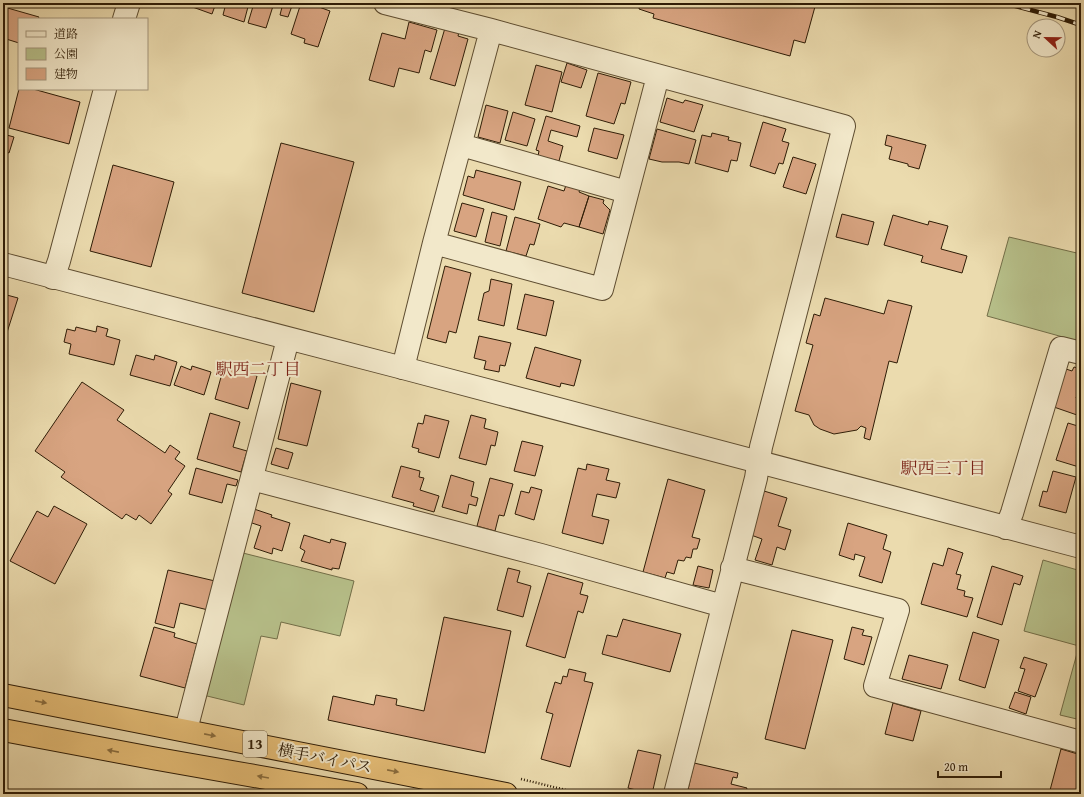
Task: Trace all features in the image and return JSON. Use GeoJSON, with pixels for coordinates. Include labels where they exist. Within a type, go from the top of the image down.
{"type":"FeatureCollection","features":[{"type":"Feature","properties":{"kind":"highway","name":"横手バイパス"},"geometry":{"type":"LineString","coordinates":[[3,695],[506,794]]}},
{"type":"Feature","properties":{"kind":"highway","name":"横手バイパス"},"geometry":{"type":"LineString","coordinates":[[3,730],[152,758],[292,788],[357,794]]}},
{"type":"Feature","properties":{"kind":"street"},"geometry":{"type":"LineString","coordinates":[[124,18],[129,3]]}},
{"type":"Feature","properties":{"kind":"street"},"geometry":{"type":"LineString","coordinates":[[385,3],[491,30],[844,126],[761,447],[756,478],[675,794]]}},
{"type":"Feature","properties":{"kind":"street"},"geometry":{"type":"LineString","coordinates":[[403,368],[434,243],[491,30]]}},
{"type":"Feature","properties":{"kind":"street"},"geometry":{"type":"LineString","coordinates":[[434,243],[602,289],[658,76]]}},
{"type":"Feature","properties":{"kind":"street"},"geometry":{"type":"LineString","coordinates":[[53,278],[59,261],[105,90]]}},
{"type":"Feature","properties":{"kind":"street"},"geometry":{"type":"LineString","coordinates":[[461,145],[627,192]]}},
{"type":"Feature","properties":{"kind":"street"},"geometry":{"type":"LineString","coordinates":[[3,264],[1081,547]]}},
{"type":"Feature","properties":{"kind":"street"},"geometry":{"type":"LineString","coordinates":[[186,730],[288,338]]}},
{"type":"Feature","properties":{"kind":"street"},"geometry":{"type":"LineString","coordinates":[[1006,528],[1012,513],[1061,348],[1081,353]]}},
{"type":"Feature","properties":{"kind":"street"},"geometry":{"type":"LineString","coordinates":[[252,479],[541,555],[723,606]]}},
{"type":"Feature","properties":{"kind":"street"},"geometry":{"type":"LineString","coordinates":[[732,568],[898,610],[875,686],[1081,742]]}},
{"type":"Feature","properties":{"kind":"green space"},"geometry":{"type":"Polygon","coordinates":[[[1009,237],[1081,254],[1081,342],[987,316],[1009,237]]]}},
{"type":"Feature","properties":{"kind":"green space"},"geometry":{"type":"Polygon","coordinates":[[[239,552],[354,581],[340,636],[281,622],[277,639],[261,636],[244,705],[203,695],[239,552]]]}},
{"type":"Feature","properties":{"kind":"green space"},"geometry":{"type":"Polygon","coordinates":[[[1043,560],[1081,571],[1081,720],[1060,715],[1079,646],[1024,631],[1043,560]]]}},
{"type":"Feature","properties":{"kind":"building"},"geometry":{"type":"Polygon","coordinates":[[[188,3],[216,3],[212,14],[187,5],[188,3]]]}},
{"type":"Feature","properties":{"kind":"building"},"geometry":{"type":"Polygon","coordinates":[[[226,3],[249,3],[244,22],[223,15],[226,3]]]}},
{"type":"Feature","properties":{"kind":"building"},"geometry":{"type":"Polygon","coordinates":[[[254,3],[274,3],[266,28],[248,23],[254,3]]]}},
{"type":"Feature","properties":{"kind":"building"},"geometry":{"type":"Polygon","coordinates":[[[283,3],[293,3],[288,17],[280,15],[283,3]]]}},
{"type":"Feature","properties":{"kind":"building"},"geometry":{"type":"Polygon","coordinates":[[[301,3],[320,3],[319,7],[330,11],[318,47],[304,43],[305,39],[291,34],[301,3]]]}},
{"type":"Feature","properties":{"kind":"building"},"geometry":{"type":"Polygon","coordinates":[[[640,3],[658,5],[659,3],[816,3],[805,43],[794,40],[790,56],[653,18],[654,14],[639,9],[640,3]]]}},
{"type":"Feature","properties":{"kind":"building"},"geometry":{"type":"Polygon","coordinates":[[[4,7],[39,17],[18,18],[18,43],[3,38],[4,7]]]}},
{"type":"Feature","properties":{"kind":"building"},"geometry":{"type":"Polygon","coordinates":[[[409,22],[437,30],[431,52],[425,50],[419,73],[399,68],[394,87],[369,80],[382,33],[405,39],[409,22]]]}},
{"type":"Feature","properties":{"kind":"building"},"geometry":{"type":"Polygon","coordinates":[[[445,28],[459,32],[458,36],[468,39],[455,86],[430,79],[445,28]]]}},
{"type":"Feature","properties":{"kind":"building"},"geometry":{"type":"Polygon","coordinates":[[[567,63],[587,70],[581,88],[561,82],[567,63]]]}},
{"type":"Feature","properties":{"kind":"building"},"geometry":{"type":"Polygon","coordinates":[[[536,65],[562,72],[552,112],[525,105],[536,65]]]}},
{"type":"Feature","properties":{"kind":"building"},"geometry":{"type":"Polygon","coordinates":[[[598,73],[631,82],[625,104],[621,103],[614,124],[586,116],[598,73]]]}},
{"type":"Feature","properties":{"kind":"building"},"geometry":{"type":"Polygon","coordinates":[[[19,90],[37,90],[80,102],[69,144],[9,128],[19,90]]]}},
{"type":"Feature","properties":{"kind":"building"},"geometry":{"type":"Polygon","coordinates":[[[667,98],[683,103],[685,100],[703,105],[694,132],[660,122],[667,98]]]}},
{"type":"Feature","properties":{"kind":"building"},"geometry":{"type":"Polygon","coordinates":[[[486,105],[508,111],[500,143],[478,137],[486,105]]]}},
{"type":"Feature","properties":{"kind":"building"},"geometry":{"type":"Polygon","coordinates":[[[513,112],[535,119],[527,146],[505,140],[513,112]]]}},
{"type":"Feature","properties":{"kind":"building"},"geometry":{"type":"Polygon","coordinates":[[[546,116],[580,126],[577,137],[551,130],[548,141],[563,146],[559,161],[538,156],[539,151],[536,150],[546,116]]]}},
{"type":"Feature","properties":{"kind":"building"},"geometry":{"type":"Polygon","coordinates":[[[763,122],[786,129],[782,141],[789,143],[783,164],[779,163],[775,174],[750,166],[763,122]]]}},
{"type":"Feature","properties":{"kind":"building"},"geometry":{"type":"Polygon","coordinates":[[[594,128],[624,135],[617,159],[588,151],[594,128]]]}},
{"type":"Feature","properties":{"kind":"building"},"geometry":{"type":"Polygon","coordinates":[[[657,129],[696,140],[689,164],[679,162],[662,162],[649,159],[657,129]]]}},
{"type":"Feature","properties":{"kind":"building"},"geometry":{"type":"Polygon","coordinates":[[[712,133],[729,137],[728,140],[741,143],[737,161],[731,160],[728,172],[695,163],[702,135],[711,137],[712,133]]]}},
{"type":"Feature","properties":{"kind":"building"},"geometry":{"type":"Polygon","coordinates":[[[3,134],[14,137],[9,153],[4,151],[3,155],[3,134]]]}},
{"type":"Feature","properties":{"kind":"building"},"geometry":{"type":"Polygon","coordinates":[[[887,135],[926,145],[919,169],[908,166],[908,164],[889,159],[892,147],[885,145],[887,135]]]}},
{"type":"Feature","properties":{"kind":"building"},"geometry":{"type":"Polygon","coordinates":[[[281,143],[354,162],[314,312],[242,293],[281,143]]]}},
{"type":"Feature","properties":{"kind":"building"},"geometry":{"type":"Polygon","coordinates":[[[793,157],[816,164],[806,194],[783,187],[793,157]]]}},
{"type":"Feature","properties":{"kind":"building"},"geometry":{"type":"Polygon","coordinates":[[[113,165],[174,182],[151,267],[90,251],[113,165]]]}},
{"type":"Feature","properties":{"kind":"building"},"geometry":{"type":"Polygon","coordinates":[[[476,170],[521,182],[514,210],[463,195],[468,176],[474,178],[476,170]]]}},
{"type":"Feature","properties":{"kind":"building"},"geometry":{"type":"Polygon","coordinates":[[[566,185],[580,189],[579,192],[589,196],[579,227],[564,223],[561,227],[538,219],[548,186],[564,191],[566,185]]]}},
{"type":"Feature","properties":{"kind":"building"},"geometry":{"type":"Polygon","coordinates":[[[589,196],[604,200],[603,203],[610,210],[603,234],[579,227],[589,196]]]}},
{"type":"Feature","properties":{"kind":"building"},"geometry":{"type":"Polygon","coordinates":[[[462,203],[484,209],[476,237],[454,231],[462,203]]]}},
{"type":"Feature","properties":{"kind":"building"},"geometry":{"type":"Polygon","coordinates":[[[492,212],[507,216],[500,246],[485,242],[492,212]]]}},
{"type":"Feature","properties":{"kind":"building"},"geometry":{"type":"Polygon","coordinates":[[[842,214],[874,222],[868,245],[836,237],[842,214]]]}},
{"type":"Feature","properties":{"kind":"building"},"geometry":{"type":"Polygon","coordinates":[[[893,215],[928,225],[929,221],[948,226],[941,249],[967,256],[962,273],[921,262],[923,256],[884,245],[893,215]]]}},
{"type":"Feature","properties":{"kind":"building"},"geometry":{"type":"Polygon","coordinates":[[[515,217],[540,224],[534,245],[530,244],[526,256],[506,251],[515,217]]]}},
{"type":"Feature","properties":{"kind":"building"},"geometry":{"type":"Polygon","coordinates":[[[445,266],[471,273],[456,333],[449,331],[446,343],[427,338],[445,266]]]}},
{"type":"Feature","properties":{"kind":"building"},"geometry":{"type":"Polygon","coordinates":[[[491,279],[512,284],[504,326],[478,320],[484,293],[489,291],[491,279]]]}},
{"type":"Feature","properties":{"kind":"building"},"geometry":{"type":"Polygon","coordinates":[[[3,294],[18,298],[3,345],[3,294]]]}},
{"type":"Feature","properties":{"kind":"building"},"geometry":{"type":"Polygon","coordinates":[[[525,294],[554,301],[546,336],[517,329],[525,294]]]}},
{"type":"Feature","properties":{"kind":"building"},"geometry":{"type":"Polygon","coordinates":[[[825,298],[884,314],[888,300],[912,306],[897,363],[889,361],[870,440],[864,438],[866,428],[861,426],[857,430],[834,434],[814,425],[809,415],[795,411],[813,345],[806,343],[814,314],[820,316],[825,298]]]}},
{"type":"Feature","properties":{"kind":"building"},"geometry":{"type":"Polygon","coordinates":[[[97,326],[108,329],[106,336],[120,340],[114,365],[69,354],[71,344],[64,342],[67,329],[75,331],[76,327],[96,332],[97,326]]]}},
{"type":"Feature","properties":{"kind":"building"},"geometry":{"type":"Polygon","coordinates":[[[479,336],[511,343],[505,366],[500,365],[499,372],[484,369],[486,361],[474,358],[479,336]]]}},
{"type":"Feature","properties":{"kind":"building"},"geometry":{"type":"Polygon","coordinates":[[[535,347],[581,360],[574,386],[561,383],[560,387],[526,378],[535,347]]]}},
{"type":"Feature","properties":{"kind":"building"},"geometry":{"type":"Polygon","coordinates":[[[136,355],[154,360],[155,355],[177,362],[170,386],[130,375],[136,355]]]}},
{"type":"Feature","properties":{"kind":"building"},"geometry":{"type":"Polygon","coordinates":[[[181,366],[191,370],[192,366],[211,372],[204,395],[174,385],[181,366]]]}},
{"type":"Feature","properties":{"kind":"building"},"geometry":{"type":"Polygon","coordinates":[[[224,366],[257,376],[248,409],[215,399],[224,366]]]}},
{"type":"Feature","properties":{"kind":"building"},"geometry":{"type":"Polygon","coordinates":[[[1074,367],[1081,369],[1081,383],[1076,398],[1081,399],[1081,402],[1077,415],[1051,406],[1066,369],[1072,371],[1074,367]]]}},
{"type":"Feature","properties":{"kind":"building"},"geometry":{"type":"Polygon","coordinates":[[[82,382],[124,410],[117,420],[165,453],[170,445],[180,452],[175,459],[185,466],[168,491],[172,494],[151,524],[139,515],[136,520],[126,514],[122,519],[61,477],[65,472],[35,451],[82,382]]]}},
{"type":"Feature","properties":{"kind":"building"},"geometry":{"type":"Polygon","coordinates":[[[291,383],[321,391],[307,446],[278,439],[291,383]]]}},
{"type":"Feature","properties":{"kind":"building"},"geometry":{"type":"Polygon","coordinates":[[[210,413],[240,422],[233,447],[247,451],[241,472],[197,459],[210,413]]]}},
{"type":"Feature","properties":{"kind":"building"},"geometry":{"type":"Polygon","coordinates":[[[425,415],[449,421],[439,458],[418,452],[419,449],[412,447],[418,423],[423,424],[425,415]]]}},
{"type":"Feature","properties":{"kind":"building"},"geometry":{"type":"Polygon","coordinates":[[[471,415],[486,419],[484,428],[498,432],[495,446],[491,445],[486,465],[459,458],[471,415]]]}},
{"type":"Feature","properties":{"kind":"building"},"geometry":{"type":"Polygon","coordinates":[[[1068,423],[1081,427],[1081,462],[1079,467],[1056,460],[1068,423]]]}},
{"type":"Feature","properties":{"kind":"building"},"geometry":{"type":"Polygon","coordinates":[[[522,441],[543,446],[535,476],[514,471],[522,441]]]}},
{"type":"Feature","properties":{"kind":"building"},"geometry":{"type":"Polygon","coordinates":[[[276,448],[293,453],[288,469],[271,464],[276,448]]]}},
{"type":"Feature","properties":{"kind":"building"},"geometry":{"type":"Polygon","coordinates":[[[587,464],[609,469],[606,480],[620,483],[616,498],[597,494],[592,516],[609,520],[603,544],[562,533],[578,468],[586,470],[587,464]]]}},
{"type":"Feature","properties":{"kind":"building"},"geometry":{"type":"Polygon","coordinates":[[[401,466],[420,471],[419,477],[424,478],[420,490],[439,496],[434,512],[413,506],[414,503],[392,497],[401,466]]]}},
{"type":"Feature","properties":{"kind":"building"},"geometry":{"type":"Polygon","coordinates":[[[196,468],[238,480],[236,486],[227,484],[222,503],[189,494],[196,468]]]}},
{"type":"Feature","properties":{"kind":"building"},"geometry":{"type":"Polygon","coordinates":[[[1053,471],[1076,477],[1066,513],[1039,506],[1043,491],[1047,492],[1053,471]]]}},
{"type":"Feature","properties":{"kind":"building"},"geometry":{"type":"Polygon","coordinates":[[[451,475],[474,482],[471,496],[478,498],[476,506],[469,504],[467,514],[442,507],[451,475]]]}},
{"type":"Feature","properties":{"kind":"building"},"geometry":{"type":"Polygon","coordinates":[[[490,478],[513,484],[504,516],[499,515],[495,531],[477,526],[490,478]]]}},
{"type":"Feature","properties":{"kind":"building"},"geometry":{"type":"Polygon","coordinates":[[[668,479],[705,490],[692,537],[700,539],[697,549],[693,549],[691,558],[686,557],[684,561],[678,560],[674,574],[667,572],[665,578],[643,572],[668,479]]]}},
{"type":"Feature","properties":{"kind":"building"},"geometry":{"type":"Polygon","coordinates":[[[531,487],[542,490],[534,520],[515,514],[521,491],[529,493],[531,487]]]}},
{"type":"Feature","properties":{"kind":"building"},"geometry":{"type":"Polygon","coordinates":[[[764,491],[787,498],[778,526],[791,530],[785,550],[777,547],[772,565],[755,560],[762,539],[751,535],[764,491]]]}},
{"type":"Feature","properties":{"kind":"building"},"geometry":{"type":"Polygon","coordinates":[[[54,506],[87,524],[55,584],[10,561],[37,511],[48,517],[54,506]]]}},
{"type":"Feature","properties":{"kind":"building"},"geometry":{"type":"Polygon","coordinates":[[[254,509],[272,515],[271,517],[290,523],[282,551],[273,548],[272,554],[254,548],[261,526],[249,522],[254,509]]]}},
{"type":"Feature","properties":{"kind":"building"},"geometry":{"type":"Polygon","coordinates":[[[848,523],[887,535],[883,549],[891,552],[882,583],[859,576],[865,557],[855,554],[854,560],[839,555],[848,523]]]}},
{"type":"Feature","properties":{"kind":"building"},"geometry":{"type":"Polygon","coordinates":[[[304,535],[330,543],[331,539],[346,543],[339,569],[332,568],[332,570],[301,561],[305,551],[300,548],[304,535]]]}},
{"type":"Feature","properties":{"kind":"building"},"geometry":{"type":"Polygon","coordinates":[[[948,548],[963,553],[956,574],[961,575],[957,589],[965,591],[964,596],[973,598],[967,617],[921,604],[933,563],[943,566],[948,548]]]}},
{"type":"Feature","properties":{"kind":"building"},"geometry":{"type":"Polygon","coordinates":[[[698,566],[713,570],[709,588],[693,585],[698,566]]]}},
{"type":"Feature","properties":{"kind":"building"},"geometry":{"type":"Polygon","coordinates":[[[992,566],[1023,576],[1020,585],[1014,583],[1002,625],[977,617],[992,566]]]}},
{"type":"Feature","properties":{"kind":"building"},"geometry":{"type":"Polygon","coordinates":[[[508,568],[520,571],[517,582],[531,586],[523,617],[497,610],[508,568]]]}},
{"type":"Feature","properties":{"kind":"building"},"geometry":{"type":"Polygon","coordinates":[[[168,570],[215,581],[208,610],[180,603],[174,628],[155,623],[168,570]]]}},
{"type":"Feature","properties":{"kind":"building"},"geometry":{"type":"Polygon","coordinates":[[[548,573],[583,583],[580,594],[588,596],[583,613],[578,611],[565,658],[526,646],[548,573]]]}},
{"type":"Feature","properties":{"kind":"building"},"geometry":{"type":"Polygon","coordinates":[[[444,617],[511,631],[485,753],[328,720],[333,696],[374,705],[376,695],[397,699],[396,705],[424,711],[444,617]]]}},
{"type":"Feature","properties":{"kind":"building"},"geometry":{"type":"Polygon","coordinates":[[[623,619],[681,634],[670,672],[602,654],[607,635],[617,637],[623,619]]]}},
{"type":"Feature","properties":{"kind":"building"},"geometry":{"type":"Polygon","coordinates":[[[154,627],[175,633],[174,637],[197,644],[185,688],[140,676],[154,627]]]}},
{"type":"Feature","properties":{"kind":"building"},"geometry":{"type":"Polygon","coordinates":[[[852,627],[864,630],[862,635],[872,637],[864,665],[844,659],[852,627]]]}},
{"type":"Feature","properties":{"kind":"building"},"geometry":{"type":"Polygon","coordinates":[[[792,630],[833,640],[805,749],[765,739],[792,630]]]}},
{"type":"Feature","properties":{"kind":"building"},"geometry":{"type":"Polygon","coordinates":[[[973,632],[999,640],[985,688],[959,680],[973,632]]]}},
{"type":"Feature","properties":{"kind":"building"},"geometry":{"type":"Polygon","coordinates":[[[909,655],[948,665],[941,689],[902,679],[909,655]]]}},
{"type":"Feature","properties":{"kind":"building"},"geometry":{"type":"Polygon","coordinates":[[[1024,657],[1047,664],[1035,697],[1018,691],[1025,669],[1020,668],[1024,657]]]}},
{"type":"Feature","properties":{"kind":"building"},"geometry":{"type":"Polygon","coordinates":[[[569,669],[586,673],[584,681],[593,683],[570,767],[541,759],[553,714],[546,712],[555,682],[561,684],[563,676],[567,677],[569,669]]]}},
{"type":"Feature","properties":{"kind":"building"},"geometry":{"type":"Polygon","coordinates":[[[1015,692],[1031,697],[1026,714],[1009,708],[1015,692]]]}},
{"type":"Feature","properties":{"kind":"building"},"geometry":{"type":"Polygon","coordinates":[[[893,703],[921,711],[913,741],[885,734],[893,703]]]}},
{"type":"Feature","properties":{"kind":"building"},"geometry":{"type":"Polygon","coordinates":[[[1061,749],[1081,755],[1081,794],[1049,794],[1061,749]]]}},
{"type":"Feature","properties":{"kind":"building"},"geometry":{"type":"Polygon","coordinates":[[[638,750],[661,755],[652,794],[628,788],[638,750]]]}},
{"type":"Feature","properties":{"kind":"building"},"geometry":{"type":"Polygon","coordinates":[[[694,763],[738,773],[737,778],[733,777],[731,784],[747,788],[745,794],[687,794],[694,763]]]}},
{"type":"Feature","properties":{"kind":"railway"},"geometry":{"type":"LineString","coordinates":[[1004,3],[1081,25]]}},
{"type":"Feature","properties":{"kind":"railway"},"geometry":{"type":"LineString","coordinates":[[1071,3],[1081,5]]}},
{"type":"Feature","properties":{"kind":"district","name":"駅西二丁目"},"geometry":{"type":"Point","coordinates":[258,369]}},
{"type":"Feature","properties":{"kind":"district","name":"駅西三丁目"},"geometry":{"type":"Point","coordinates":[943,468]}}]}
